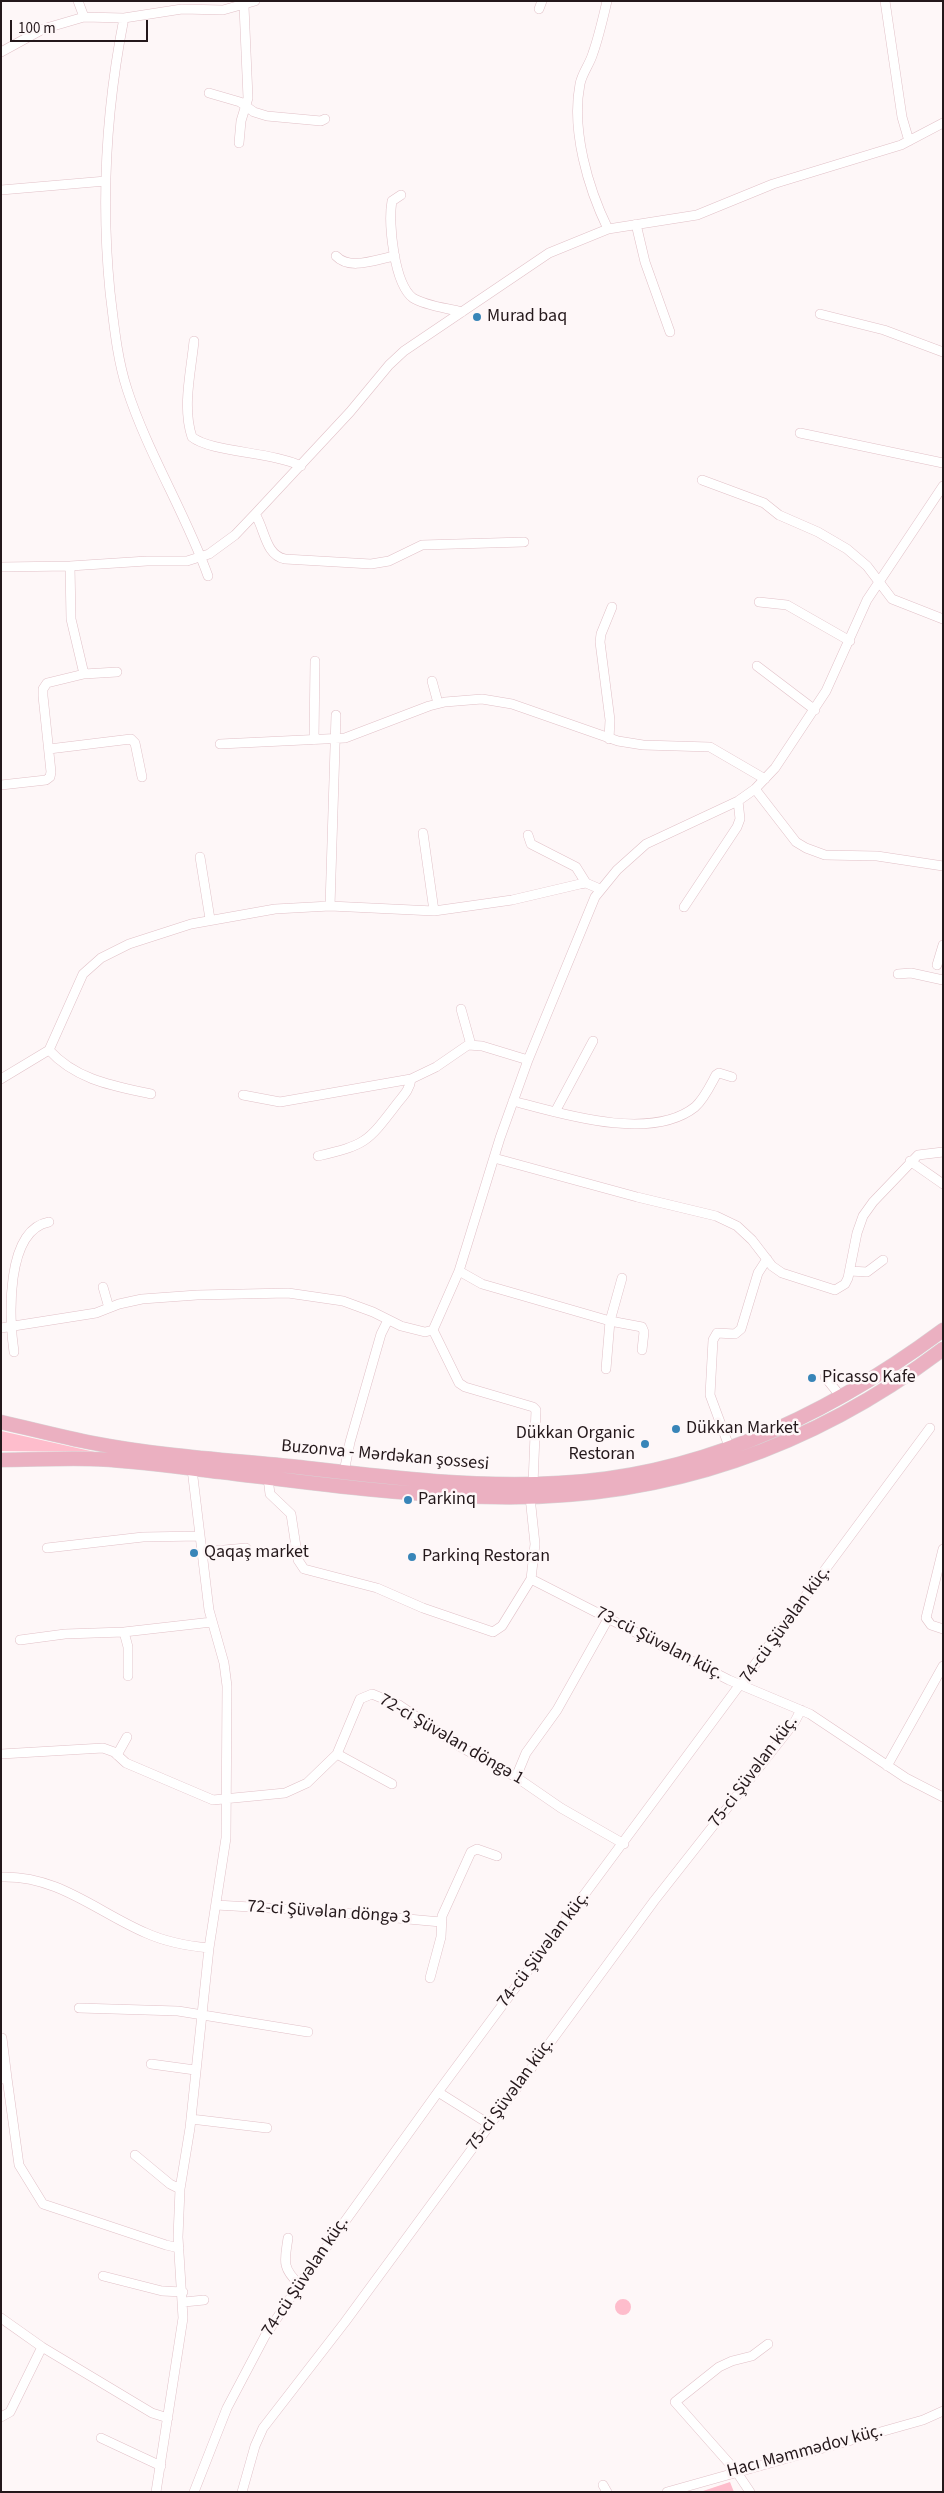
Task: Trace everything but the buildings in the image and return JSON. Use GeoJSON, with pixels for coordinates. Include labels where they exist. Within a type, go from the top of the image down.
{"type":"FeatureCollection","features":[{"type":"Feature","properties":{"kind":"main road","name":"Buzonva - Mərdəkan şossesi"},"geometry":{"type":"LineString","coordinates":[[1,1422],[108,1446],[531,1491],[561,1483],[624,1475],[691,1461],[730,1449],[790,1424],[842,1398],[896,1365],[943,1330]]}},
{"type":"Feature","properties":{"kind":"main road"},"geometry":{"type":"LineString","coordinates":[[1,1460],[89,1459],[435,1495],[626,1488],[702,1471],[754,1455],[806,1433],[850,1411],[903,1379],[943,1348]]}},
{"type":"Feature","properties":{"kind":"street"},"geometry":{"type":"LineString","coordinates":[[78,1],[84,17]]}},
{"type":"Feature","properties":{"kind":"street"},"geometry":{"type":"LineString","coordinates":[[1,52],[43,29],[84,17],[124,18],[191,5],[214,10],[244,6],[255,1]]}},
{"type":"Feature","properties":{"kind":"street"},"geometry":{"type":"LineString","coordinates":[[607,1],[594,53],[580,84],[578,110],[588,180],[593,198],[608,229]]}},
{"type":"Feature","properties":{"kind":"street"},"geometry":{"type":"LineString","coordinates":[[885,1],[902,117],[909,142]]}},
{"type":"Feature","properties":{"kind":"street"},"geometry":{"type":"LineString","coordinates":[[239,143],[246,107],[244,6]]}},
{"type":"Feature","properties":{"kind":"street"},"geometry":{"type":"LineString","coordinates":[[124,18],[111,92],[106,182],[106,247],[114,326],[123,375],[140,421],[202,558],[208,576]]}},
{"type":"Feature","properties":{"kind":"street"},"geometry":{"type":"LineString","coordinates":[[209,94],[240,102],[246,107],[267,116],[321,122],[325,119]]}},
{"type":"Feature","properties":{"kind":"street"},"geometry":{"type":"LineString","coordinates":[[1,567],[70,566],[202,558],[221,547],[301,466],[389,365],[404,351],[536,260],[608,229],[697,215],[773,184],[909,142],[943,123]]}},
{"type":"Feature","properties":{"kind":"street"},"geometry":{"type":"LineString","coordinates":[[1,190],[106,182]]}},
{"type":"Feature","properties":{"kind":"street"},"geometry":{"type":"LineString","coordinates":[[401,196],[392,201],[390,210],[395,256],[404,286],[411,296],[421,302],[462,312]]}},
{"type":"Feature","properties":{"kind":"street"},"geometry":{"type":"LineString","coordinates":[[636,224],[645,262],[670,332]]}},
{"type":"Feature","properties":{"kind":"street"},"geometry":{"type":"LineString","coordinates":[[336,256],[342,262],[349,264],[395,256]]}},
{"type":"Feature","properties":{"kind":"street"},"geometry":{"type":"LineString","coordinates":[[820,314],[884,330],[943,352]]}},
{"type":"Feature","properties":{"kind":"street"},"geometry":{"type":"LineString","coordinates":[[194,342],[188,410],[192,437],[206,444],[288,459],[301,466]]}},
{"type":"Feature","properties":{"kind":"street"},"geometry":{"type":"LineString","coordinates":[[800,433],[943,463]]}},
{"type":"Feature","properties":{"kind":"street"},"geometry":{"type":"LineString","coordinates":[[702,480],[764,503],[779,516],[818,532],[847,549],[867,566],[892,599],[943,619]]}},
{"type":"Feature","properties":{"kind":"street"},"geometry":{"type":"LineString","coordinates":[[268,1478],[270,1494],[291,1514],[298,1560],[304,1569],[377,1588],[416,1605],[493,1632],[502,1626],[531,1579],[535,1550],[531,1491],[536,1410],[534,1407],[465,1387],[459,1383],[433,1330],[459,1271],[494,1158],[528,1060],[589,908],[600,889],[646,844],[738,801],[765,779],[783,758],[815,710],[850,641],[862,610],[941,492]]}},
{"type":"Feature","properties":{"kind":"street"},"geometry":{"type":"LineString","coordinates":[[254,514],[262,526],[271,550],[279,558],[285,559],[371,564],[389,561],[422,545],[524,542]]}},
{"type":"Feature","properties":{"kind":"street"},"geometry":{"type":"LineString","coordinates":[[70,566],[71,619],[84,674]]}},
{"type":"Feature","properties":{"kind":"street"},"geometry":{"type":"LineString","coordinates":[[759,602],[787,605],[850,641]]}},
{"type":"Feature","properties":{"kind":"street"},"geometry":{"type":"LineString","coordinates":[[609,739],[610,720],[600,642],[601,634],[612,607]]}},
{"type":"Feature","properties":{"kind":"street"},"geometry":{"type":"LineString","coordinates":[[314,740],[315,661]]}},
{"type":"Feature","properties":{"kind":"street"},"geometry":{"type":"LineString","coordinates":[[757,666],[815,710]]}},
{"type":"Feature","properties":{"kind":"street"},"geometry":{"type":"LineString","coordinates":[[1,784],[46,780],[50,777],[49,748],[43,696],[45,685],[51,681],[84,674],[117,672]]}},
{"type":"Feature","properties":{"kind":"street"},"geometry":{"type":"LineString","coordinates":[[432,682],[438,703]]}},
{"type":"Feature","properties":{"kind":"street"},"geometry":{"type":"LineString","coordinates":[[220,744],[335,740],[352,736],[383,722],[438,703],[482,698],[501,701],[609,739],[630,744],[710,747],[765,779]]}},
{"type":"Feature","properties":{"kind":"street"},"geometry":{"type":"LineString","coordinates":[[330,906],[336,716]]}},
{"type":"Feature","properties":{"kind":"street"},"geometry":{"type":"LineString","coordinates":[[49,748],[131,738],[135,742],[142,778]]}},
{"type":"Feature","properties":{"kind":"street"},"geometry":{"type":"LineString","coordinates":[[755,789],[796,842],[806,848],[831,856],[877,856],[943,866]]}},
{"type":"Feature","properties":{"kind":"street"},"geometry":{"type":"LineString","coordinates":[[684,907],[738,827],[740,819],[738,801]]}},
{"type":"Feature","properties":{"kind":"street"},"geometry":{"type":"LineString","coordinates":[[423,833],[434,911]]}},
{"type":"Feature","properties":{"kind":"street"},"geometry":{"type":"LineString","coordinates":[[528,835],[531,844],[576,867],[586,883],[600,889]]}},
{"type":"Feature","properties":{"kind":"street"},"geometry":{"type":"LineString","coordinates":[[200,857],[210,920]]}},
{"type":"Feature","properties":{"kind":"street"},"geometry":{"type":"LineString","coordinates":[[1,1079],[49,1050],[80,979],[94,963],[111,952],[129,944],[210,920],[275,908],[330,906],[434,911],[512,900],[586,883]]}},
{"type":"Feature","properties":{"kind":"street"},"geometry":{"type":"LineString","coordinates":[[937,965],[943,945]]}},
{"type":"Feature","properties":{"kind":"street"},"geometry":{"type":"LineString","coordinates":[[898,974],[911,973],[943,980]]}},
{"type":"Feature","properties":{"kind":"street"},"geometry":{"type":"LineString","coordinates":[[461,1009],[471,1045]]}},
{"type":"Feature","properties":{"kind":"street"},"geometry":{"type":"LineString","coordinates":[[555,1112],[593,1041]]}},
{"type":"Feature","properties":{"kind":"street"},"geometry":{"type":"LineString","coordinates":[[244,1095],[280,1102],[411,1079],[428,1072],[471,1045],[528,1060]]}},
{"type":"Feature","properties":{"kind":"street"},"geometry":{"type":"LineString","coordinates":[[49,1050],[65,1066],[100,1082],[151,1094]]}},
{"type":"Feature","properties":{"kind":"street"},"geometry":{"type":"LineString","coordinates":[[513,1101],[555,1112],[603,1121],[635,1123],[662,1121],[688,1112],[697,1105],[719,1073],[732,1077]]}},
{"type":"Feature","properties":{"kind":"street"},"geometry":{"type":"LineString","coordinates":[[318,1156],[348,1149],[366,1141],[408,1090],[411,1079]]}},
{"type":"Feature","properties":{"kind":"street"},"geometry":{"type":"LineString","coordinates":[[494,1158],[716,1216],[738,1226],[767,1259],[782,1272],[828,1289],[840,1288],[848,1278],[857,1233],[863,1216],[873,1202],[910,1161],[922,1153],[943,1152]]}},
{"type":"Feature","properties":{"kind":"street"},"geometry":{"type":"LineString","coordinates":[[910,1161],[943,1184]]}},
{"type":"Feature","properties":{"kind":"street"},"geometry":{"type":"LineString","coordinates":[[14,1352],[6,1327],[20,1250],[25,1238],[32,1229],[40,1223],[49,1222]]}},
{"type":"Feature","properties":{"kind":"street"},"geometry":{"type":"LineString","coordinates":[[730,1449],[710,1395],[713,1340],[717,1334],[735,1334],[741,1329],[758,1273],[767,1259]]}},
{"type":"Feature","properties":{"kind":"street"},"geometry":{"type":"LineString","coordinates":[[850,1271],[867,1272],[883,1260]]}},
{"type":"Feature","properties":{"kind":"street"},"geometry":{"type":"LineString","coordinates":[[459,1271],[482,1284],[644,1329],[642,1350]]}},
{"type":"Feature","properties":{"kind":"street"},"geometry":{"type":"LineString","coordinates":[[606,1369],[610,1321],[622,1278]]}},
{"type":"Feature","properties":{"kind":"street"},"geometry":{"type":"LineString","coordinates":[[103,1287],[110,1308]]}},
{"type":"Feature","properties":{"kind":"street"},"geometry":{"type":"LineString","coordinates":[[6,1327],[90,1314],[128,1302],[165,1297],[288,1293],[343,1301],[419,1331],[433,1330]]}},
{"type":"Feature","properties":{"kind":"street"},"geometry":{"type":"LineString","coordinates":[[344,1472],[350,1442],[381,1334],[388,1320]]}},
{"type":"Feature","properties":{"kind":"street"},"geometry":{"type":"LineString","coordinates":[[825,1377],[842,1398]]}},
{"type":"Feature","properties":{"kind":"street","name":"74-cü Şüvəlan küç."},"geometry":{"type":"LineString","coordinates":[[194,2492],[227,2408],[269,2329],[299,2284],[438,2092],[742,1685],[930,1428]]}},
{"type":"Feature","properties":{"kind":"street"},"geometry":{"type":"LineString","coordinates":[[156,2492],[184,2302],[179,2248],[180,2189],[190,2119],[209,1948],[225,1847],[227,1686],[224,1663],[212,1622],[192,1469]]}},
{"type":"Feature","properties":{"kind":"street"},"geometry":{"type":"LineString","coordinates":[[47,1548],[143,1538],[200,1536]]}},
{"type":"Feature","properties":{"kind":"street"},"geometry":{"type":"LineString","coordinates":[[202,1552],[246,1548]]}},
{"type":"Feature","properties":{"kind":"street"},"geometry":{"type":"LineString","coordinates":[[943,1549],[926,1618],[931,1625],[943,1629]]}},
{"type":"Feature","properties":{"kind":"street","name":"73-cü Şüvəlan küç."},"geometry":{"type":"LineString","coordinates":[[531,1579],[742,1685],[819,1719],[887,1766],[943,1797]]}},
{"type":"Feature","properties":{"kind":"street"},"geometry":{"type":"LineString","coordinates":[[516,1777],[526,1753],[556,1710],[608,1619]]}},
{"type":"Feature","properties":{"kind":"street"},"geometry":{"type":"LineString","coordinates":[[20,1640],[87,1632],[124,1632],[212,1622]]}},
{"type":"Feature","properties":{"kind":"street"},"geometry":{"type":"LineString","coordinates":[[124,1632],[128,1647],[128,1676]]}},
{"type":"Feature","properties":{"kind":"street"},"geometry":{"type":"LineString","coordinates":[[887,1766],[943,1666]]}},
{"type":"Feature","properties":{"kind":"street","name":"72-ci Şüvəlan döngə 1"},"geometry":{"type":"LineString","coordinates":[[1,1754],[103,1748],[117,1755],[126,1763],[213,1800],[296,1790],[307,1784],[338,1754],[357,1703],[360,1699],[372,1694],[399,1705],[459,1746],[516,1777],[561,1808],[624,1844]]}},
{"type":"Feature","properties":{"kind":"street","name":"75-ci Şüvəlan küç."},"geometry":{"type":"LineString","coordinates":[[242,2492],[255,2446],[263,2428],[345,2322],[654,1901],[794,1723],[801,1710]]}},
{"type":"Feature","properties":{"kind":"street"},"geometry":{"type":"LineString","coordinates":[[117,1755],[127,1737]]}},
{"type":"Feature","properties":{"kind":"street"},"geometry":{"type":"LineString","coordinates":[[338,1754],[392,1784]]}},
{"type":"Feature","properties":{"kind":"street"},"geometry":{"type":"LineString","coordinates":[[430,1978],[441,1938],[441,1922],[445,1908],[473,1849],[497,1856]]}},
{"type":"Feature","properties":{"kind":"street"},"geometry":{"type":"LineString","coordinates":[[1,1877],[17,1878],[66,1890],[148,1934],[186,1945],[209,1948]]}},
{"type":"Feature","properties":{"kind":"street","name":"72-ci Şüvəlan döngə 3"},"geometry":{"type":"LineString","coordinates":[[216,1905],[329,1912],[441,1922]]}},
{"type":"Feature","properties":{"kind":"street"},"geometry":{"type":"LineString","coordinates":[[79,2008],[144,2009],[202,2014],[308,2032]]}},
{"type":"Feature","properties":{"kind":"street"},"geometry":{"type":"LineString","coordinates":[[2,2038],[4,2078],[20,2165],[43,2204],[148,2240],[179,2248]]}},
{"type":"Feature","properties":{"kind":"street"},"geometry":{"type":"LineString","coordinates":[[151,2064],[195,2070]]}},
{"type":"Feature","properties":{"kind":"street"},"geometry":{"type":"LineString","coordinates":[[438,2092],[489,2124]]}},
{"type":"Feature","properties":{"kind":"street"},"geometry":{"type":"LineString","coordinates":[[190,2119],[267,2128]]}},
{"type":"Feature","properties":{"kind":"street"},"geometry":{"type":"LineString","coordinates":[[135,2156],[170,2184],[180,2189]]}},
{"type":"Feature","properties":{"kind":"street"},"geometry":{"type":"LineString","coordinates":[[288,2238],[285,2264],[290,2275],[299,2284]]}},
{"type":"Feature","properties":{"kind":"street"},"geometry":{"type":"LineString","coordinates":[[103,2276],[162,2291],[183,2292]]}},
{"type":"Feature","properties":{"kind":"street"},"geometry":{"type":"LineString","coordinates":[[184,2302],[204,2300]]}},
{"type":"Feature","properties":{"kind":"street"},"geometry":{"type":"LineString","coordinates":[[1,2318],[42,2347],[152,2413],[168,2418]]}},
{"type":"Feature","properties":{"kind":"street"},"geometry":{"type":"LineString","coordinates":[[750,2492],[736,2471],[675,2402],[719,2367],[732,2361],[752,2356],[768,2344]]}},
{"type":"Feature","properties":{"kind":"street"},"geometry":{"type":"LineString","coordinates":[[1,2417],[10,2412],[42,2347]]}},
{"type":"Feature","properties":{"kind":"street","name":"Hacı Məmmədov küç."},"geometry":{"type":"LineString","coordinates":[[667,2492],[922,2420],[943,2411]]}},
{"type":"Feature","properties":{"kind":"street"},"geometry":{"type":"LineString","coordinates":[[100,2438],[161,2466]]}},
{"type":"Feature","properties":{"kind":"shaded area"},"geometry":{"type":"Polygon","coordinates":[[[1,1431],[95,1452],[1,1451],[1,1431]]]}},
{"type":"Feature","properties":{"kind":"shaded area"},"geometry":{"type":"Polygon","coordinates":[[[623,2299],[629,2301],[631,2307],[629,2313],[623,2315],[617,2313],[615,2307],[617,2301],[623,2299]]]}},
{"type":"Feature","properties":{"kind":"shaded area"},"geometry":{"type":"Polygon","coordinates":[[[730,2482],[734,2492],[700,2492],[730,2482]]]}},
{"type":"Feature","properties":{"kind":"place","name":"Murad baq"},"geometry":{"type":"Point","coordinates":[477,317]}},
{"type":"Feature","properties":{"kind":"place","name":"Picasso Kafe"},"geometry":{"type":"Point","coordinates":[812,1378]}},
{"type":"Feature","properties":{"kind":"place","name":"Dükkan Market"},"geometry":{"type":"Point","coordinates":[676,1429]}},
{"type":"Feature","properties":{"kind":"place","name":"Dükkan Organic Restoran"},"geometry":{"type":"Point","coordinates":[645,1444]}},
{"type":"Feature","properties":{"kind":"place","name":"Parkinq"},"geometry":{"type":"Point","coordinates":[408,1500]}},
{"type":"Feature","properties":{"kind":"place","name":"Qaqaş market"},"geometry":{"type":"Point","coordinates":[194,1553]}},
{"type":"Feature","properties":{"kind":"place","name":"Parkinq Restoran"},"geometry":{"type":"Point","coordinates":[412,1557]}}]}
